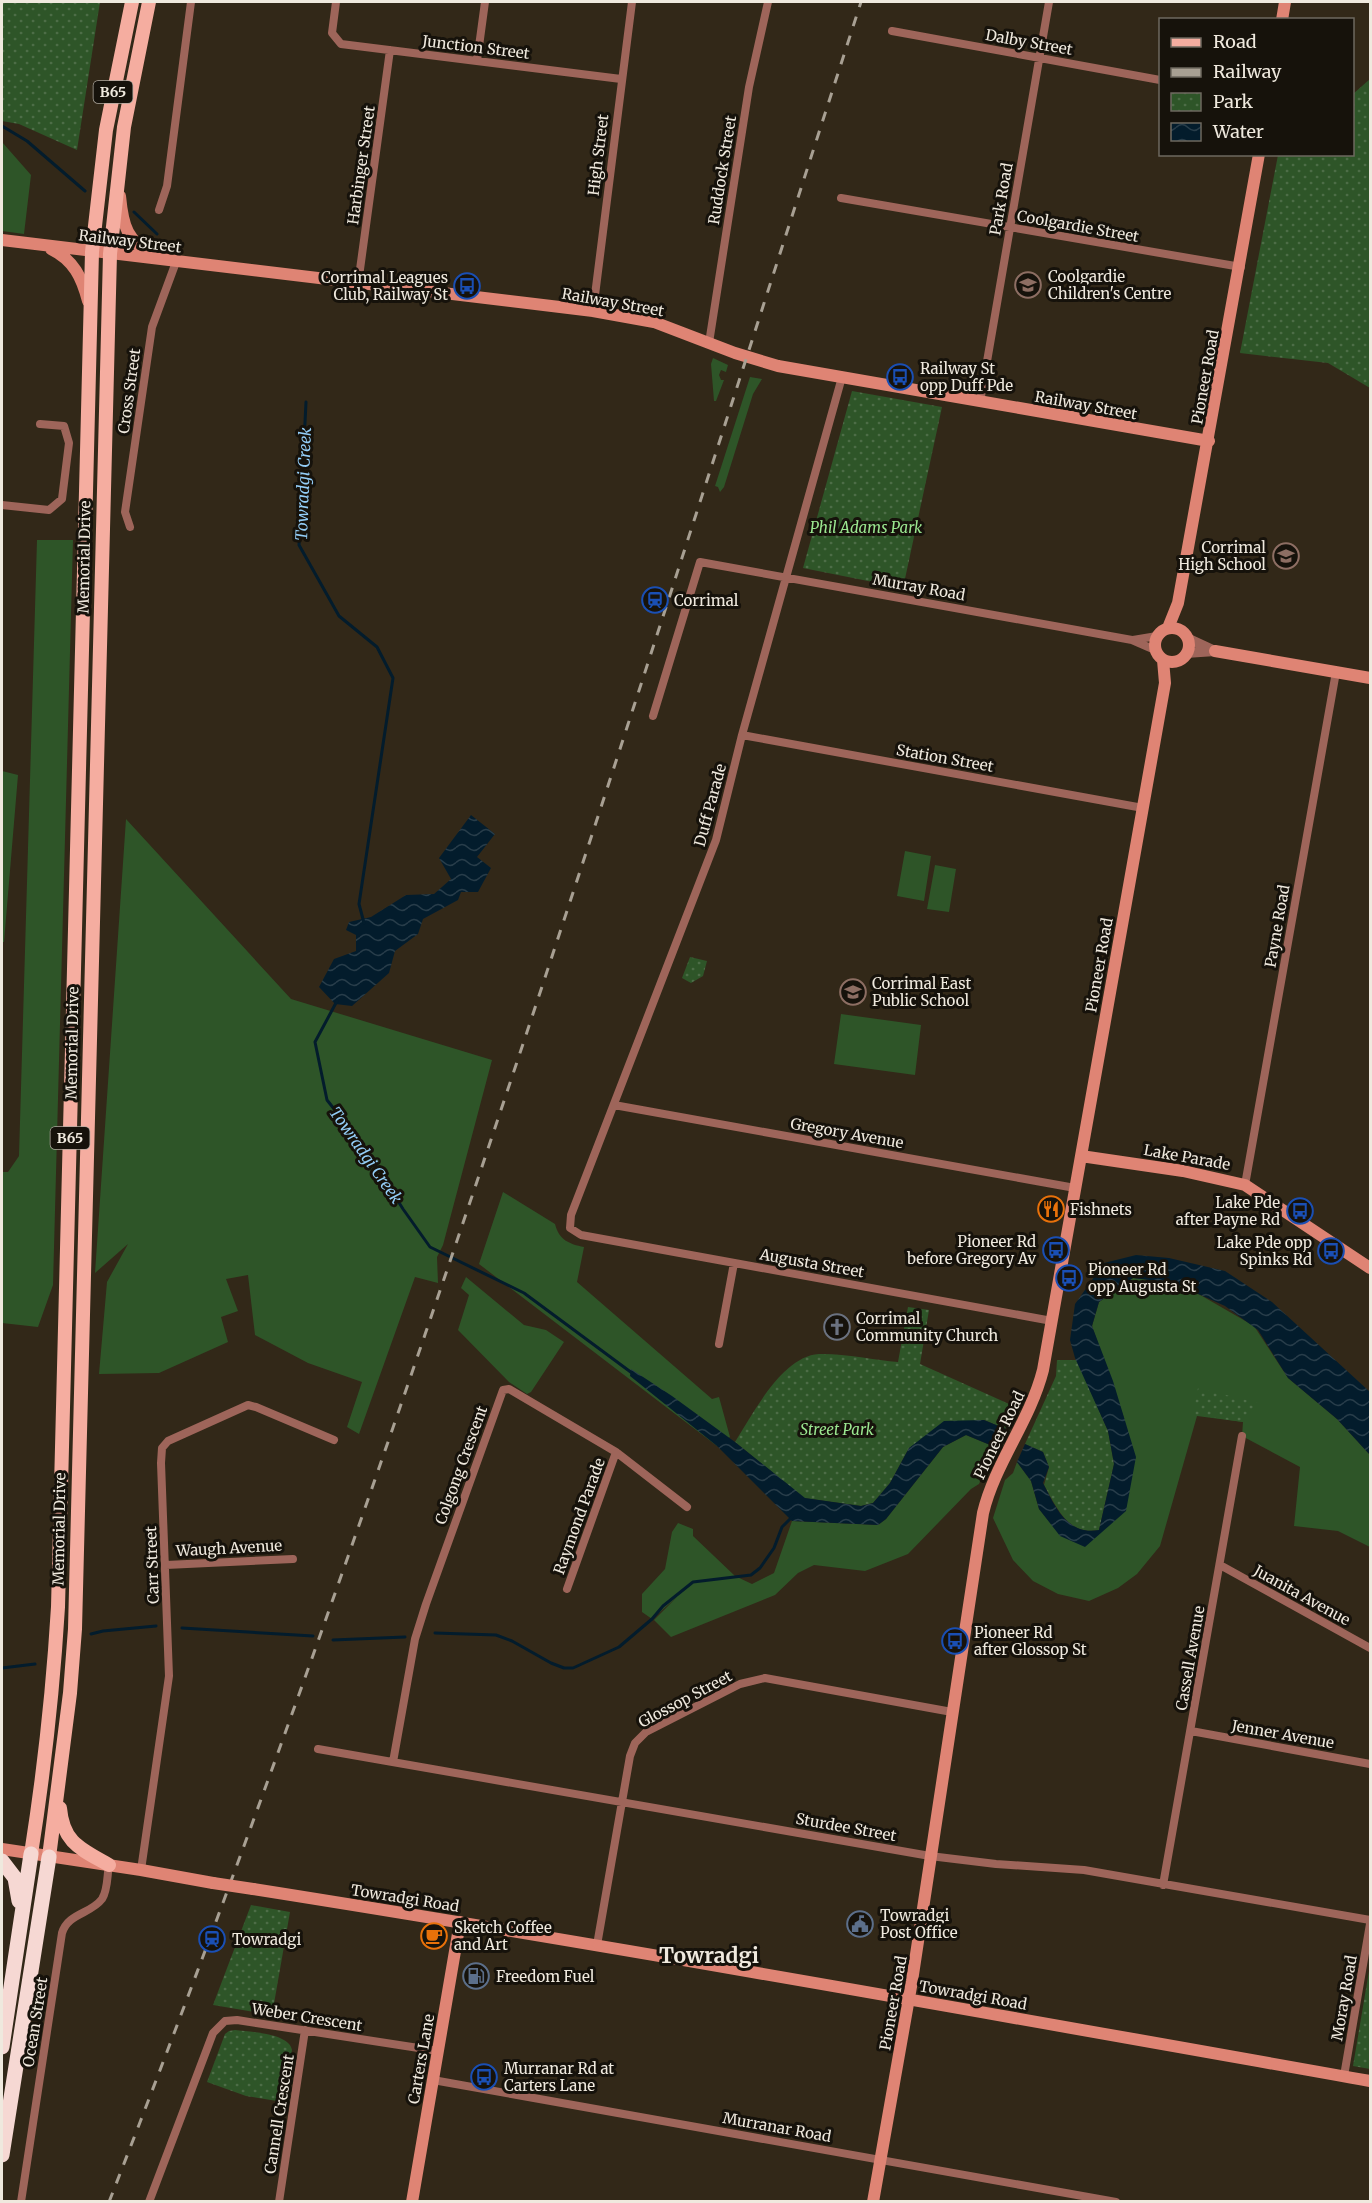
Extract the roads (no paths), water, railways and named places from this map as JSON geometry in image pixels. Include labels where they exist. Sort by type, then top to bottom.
[{"type":"highway","name":"Memorial Drive","points":[[2,2047],[32,1854]]},
{"type":"highway","name":"Memorial Drive","points":[[2,2155],[49,1857]]},
{"type":"highway","points":[[2,1861],[11,1871],[18,1886],[20,1931]]},
{"type":"main road","name":"Memorial Drive","points":[[32,1854],[45,1763],[58,1607],[92,252],[108,121],[132,2]]},
{"type":"main road","name":"Memorial Drive","points":[[49,1857],[72,1669],[76,1586],[110,254],[118,170],[134,73],[149,2]]},
{"type":"main road","points":[[1282,18],[1285,2]]},
{"type":"main road","name":"Pioneer Road","points":[[1168,628],[1178,603],[1259,156]]},
{"type":"main road","points":[[118,170],[122,213],[128,236],[157,260]]},
{"type":"main road","name":"Railway Street","points":[[2,240],[593,311],[654,321],[768,363],[842,378],[1209,441]]},
{"type":"main road","points":[[42,245],[62,254],[73,266],[84,287],[90,311]]},
{"type":"main road","name":"Pioneer Road","points":[[1178,603],[1185,635]]},
{"type":"main road","points":[[1168,628],[1175,628],[1185,635],[1189,645],[1182,657],[1159,655],[1156,636],[1168,628]]},
{"type":"main road","points":[[1215,651],[1371,678]]},
{"type":"main road","name":"Pioneer Road","points":[[873,2202],[909,1998],[983,1513],[990,1488],[1040,1381],[1165,683],[1159,655]]},
{"type":"main road","name":"Pioneer Road","points":[[1165,683],[1182,657]]},
{"type":"main road","name":"Lake Parade","points":[[1081,1156],[1183,1171],[1245,1185],[1371,1268]]},
{"type":"main road","points":[[60,1776],[61,1818],[65,1832],[73,1843],[109,1865]]},
{"type":"main road","name":"Towradgi Road","points":[[2,1849],[597,1945],[1371,2081]]},
{"type":"main road","name":"Carters Lane","points":[[412,2202],[460,1922]]},
{"type":"street","points":[[159,210],[167,186],[191,2]]},
{"type":"street","name":"Junction Street","points":[[336,2],[332,33],[341,44],[621,79]]},
{"type":"street","points":[[477,61],[485,2]]},
{"type":"street","name":"High Street","points":[[593,311],[632,2]]},
{"type":"street","name":"Ruddock Street","points":[[709,343],[749,87],[768,2]]},
{"type":"street","name":"Park Road","points":[[980,402],[1049,2]]},
{"type":"street","name":"Dalby Street","points":[[892,31],[1159,80]]},
{"type":"street","name":"Harbinger Street","points":[[358,284],[390,50]]},
{"type":"street","name":"Coolgardie Street","points":[[840,198],[1240,267]]},
{"type":"street","name":"Cross Street","points":[[130,527],[125,512],[152,327],[176,262]]},
{"type":"street","name":"Duff Parade","points":[[570,1228],[572,1215],[716,840],[742,735],[842,378]]},
{"type":"street","points":[[2,505],[49,510],[62,499],[69,443],[64,426],[40,424]]},
{"type":"street","name":"Murray Road","points":[[652,716],[700,562],[1132,640],[1159,655]]},
{"type":"street","points":[[1185,635],[1215,651]]},
{"type":"street","name":"Murray Road","points":[[1132,640],[1156,636]]},
{"type":"street","points":[[1182,657],[1215,651]]},
{"type":"street","name":"Payne Road","points":[[1245,1185],[1336,672]]},
{"type":"street","name":"Station Street","points":[[742,735],[1143,808]]},
{"type":"street","name":"Gregory Avenue","points":[[614,1105],[1075,1188]]},
{"type":"street","name":"Augusta Street","points":[[570,1228],[580,1235],[1052,1321]]},
{"type":"street","points":[[719,1344],[734,1263]]},
{"type":"street","name":"Colgong Crescent","points":[[393,1762],[415,1639],[503,1390],[509,1389],[616,1452],[687,1507]]},
{"type":"street","name":"Carr Street","points":[[141,1870],[169,1676],[162,1448],[168,1441],[248,1405],[334,1440]]},
{"type":"street","name":"Cassell Avenue","points":[[1163,1885],[1242,1436]]},
{"type":"street","name":"Raymond Parade","points":[[567,1588],[616,1452]]},
{"type":"street","name":"Waugh Avenue","points":[[166,1565],[293,1559]]},
{"type":"street","name":"Juanita Avenue","points":[[1220,1565],[1371,1648]]},
{"type":"street","name":"Glossop Street","points":[[597,1945],[630,1756],[640,1737],[652,1728],[747,1681],[774,1679],[952,1712]]},
{"type":"street","name":"Jenner Avenue","points":[[1191,1731],[1371,1764]]},
{"type":"street","name":"Sturdee Street","points":[[318,1749],[930,1856],[996,1864],[1084,1870],[1371,1922]]},
{"type":"street","name":"Ocean Street","points":[[21,2202],[63,1929],[72,1918],[102,1898],[106,1889],[109,1865]]},
{"type":"street","name":"Moray Road","points":[[1344,2076],[1371,1922]]},
{"type":"street","name":"Weber Crescent","points":[[149,2202],[216,2028],[225,2022],[237,2020],[438,2051]]},
{"type":"street","name":"Cannell Crescent","points":[[279,2202],[305,2031]]},
{"type":"street","name":"Murranar Road","points":[[433,2080],[1116,2202]]},
{"type":"water","points":[[471,815],[495,834],[477,857],[491,868],[478,892],[461,892],[458,900],[423,919],[418,934],[395,951],[389,973],[352,1006],[335,1004],[319,987],[334,959],[356,951],[356,935],[346,930],[349,922],[371,917],[406,895],[434,894],[451,879],[439,858]]},
{"type":"water","points":[[1136,1255],[1169,1258],[1225,1271],[1272,1302],[1370,1392],[1370,1455],[1337,1419],[1288,1378],[1258,1330],[1225,1306],[1174,1283],[1133,1278],[1099,1302],[1092,1326],[1113,1381],[1136,1457],[1126,1511],[1085,1547],[1060,1536],[1039,1509],[1031,1481],[1017,1462],[1025,1444],[1043,1452],[1049,1467],[1043,1483],[1058,1510],[1064,1518],[1079,1529],[1099,1530],[1114,1464],[1108,1431],[1075,1358],[1070,1340],[1075,1304],[1104,1263]]},
{"type":"water","points":[[631,1369],[735,1442],[805,1498],[861,1506],[873,1503],[890,1483],[909,1448],[944,1421],[984,1420],[1006,1429],[995,1447],[966,1435],[943,1447],[886,1519],[878,1525],[792,1521],[717,1446],[630,1376]]},
{"type":"waterway","points":[[2,126],[27,141],[85,191]]},
{"type":"waterway","points":[[134,212],[157,234]]},
{"type":"waterway","name":"Towradgi Creek","points":[[306,402],[299,545],[339,616],[377,647],[393,678],[359,904],[364,923]]},
{"type":"waterway","name":"Towradgi Creek","points":[[337,1001],[315,1042],[327,1100],[364,1147],[430,1247],[524,1293],[632,1373]]},
{"type":"waterway","points":[[435,1633],[496,1635],[512,1641],[551,1663],[564,1668],[573,1668],[619,1647],[693,1582],[751,1575],[760,1568],[774,1548],[782,1527],[793,1516]]},
{"type":"waterway","points":[[91,1634],[156,1626]]},
{"type":"waterway","points":[[182,1628],[313,1636]]},
{"type":"waterway","points":[[333,1640],[405,1637]]},
{"type":"waterway","points":[[2,1668],[35,1664]]},
{"type":"railway","points":[[109,2202],[213,1930],[409,1383],[593,831],[861,2]]},
{"type":"place","name":"Coolgardie Children's Centre","points":[[1028,285]]},
{"type":"place","name":"Corrimal Leagues Club, Railway St","points":[[467,286]]},
{"type":"place","name":"Railway St opp Duff Pde","points":[[900,377]]},
{"type":"place","name":"Corrimal High School","points":[[1286,556]]},
{"type":"place","name":"Corrimal","points":[[655,600]]},
{"type":"place","name":"Corrimal East Public School","points":[[853,992]]},
{"type":"place","name":"Fishnets","points":[[1051,1209]]},
{"type":"place","name":"Lake Pde after Payne Rd","points":[[1300,1211]]},
{"type":"place","name":"Pioneer Rd before Gregory Av","points":[[1056,1250]]},
{"type":"place","name":"Lake Pde opp Spinks Rd","points":[[1331,1251]]},
{"type":"place","name":"Pioneer Rd opp Augusta St","points":[[1069,1278]]},
{"type":"place","name":"Corrimal Community Church","points":[[837,1327]]},
{"type":"place","name":"Pioneer Rd after Glossop St","points":[[955,1641]]},
{"type":"place","name":"Towradgi Post Office","points":[[860,1924]]},
{"type":"place","name":"Sketch Coffee and Art","points":[[434,1936]]},
{"type":"place","name":"Towradgi","points":[[212,1939]]},
{"type":"place","name":"Freedom Fuel","points":[[476,1976]]},
{"type":"place","name":"Murranar Rd at Carters Lane","points":[[484,2077]]},
{"type":"district","name":"Towradgi","points":[[709,1955]]},
{"type":"park label","name":"Phil Adams Park","points":[[866,527]]},
{"type":"park label","name":"Street Park","points":[[837,1429]]}]
